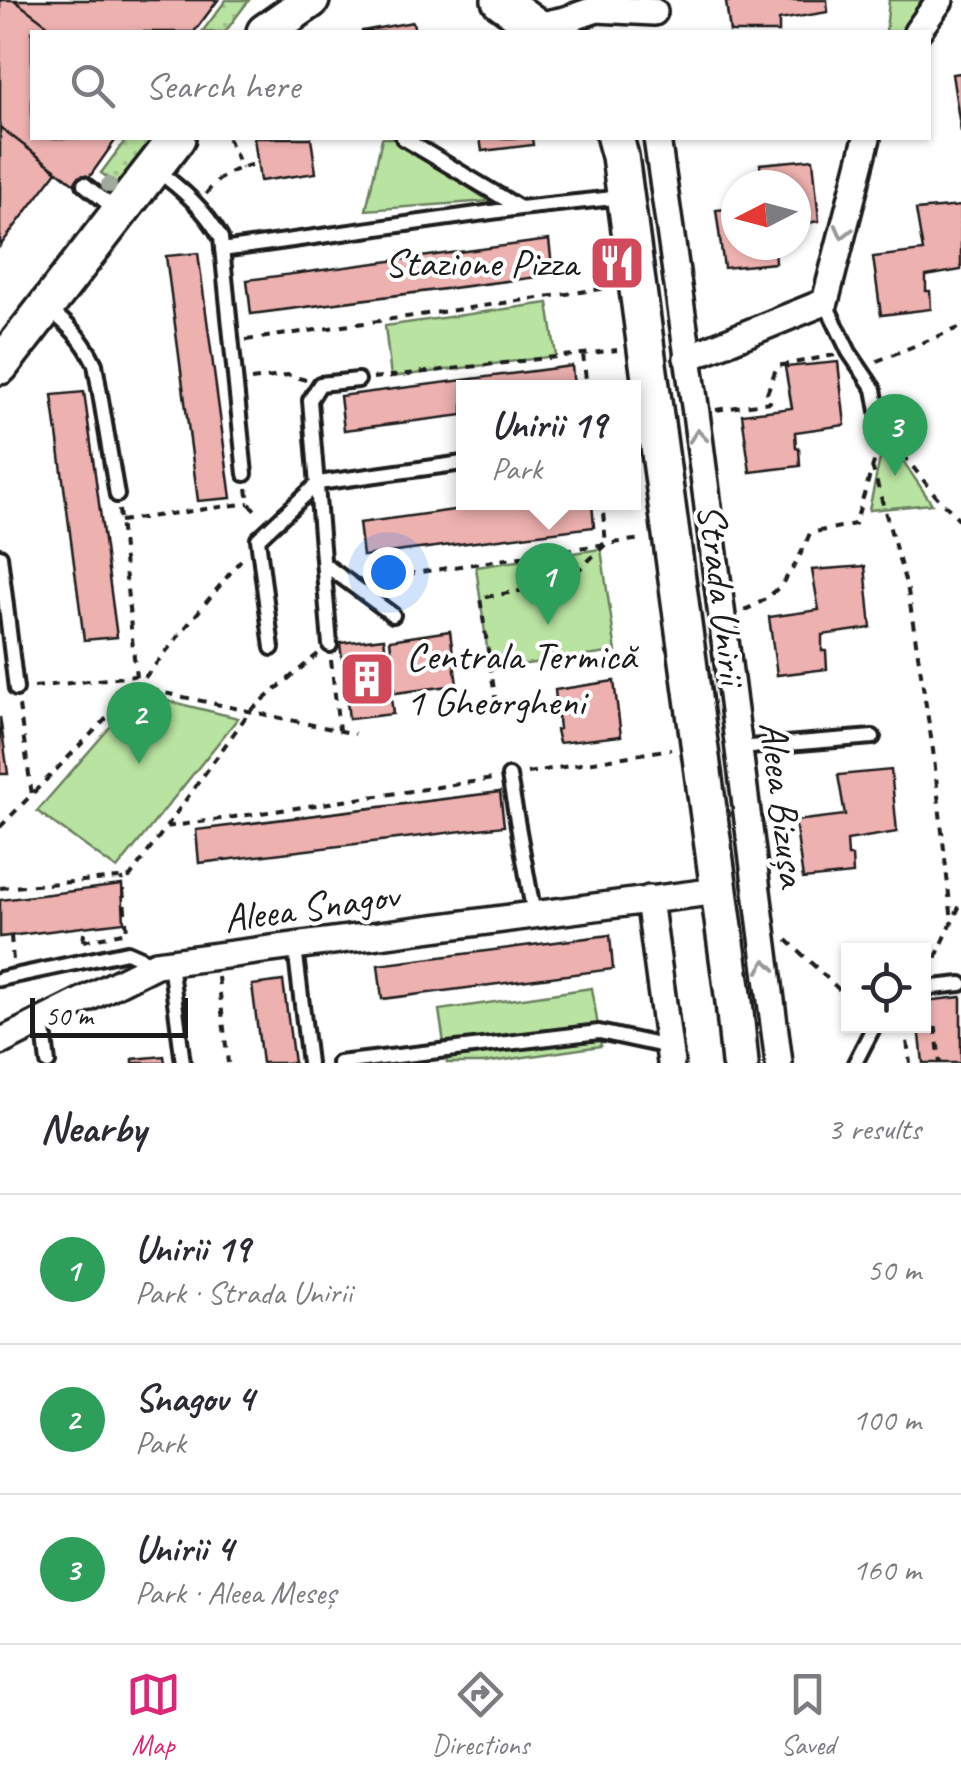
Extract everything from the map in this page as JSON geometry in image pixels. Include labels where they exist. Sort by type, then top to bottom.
[{"type":"main road","points":[[263,30],[279,0]]},
{"type":"main road","points":[[265,30],[311,0]]},
{"type":"main road","points":[[0,366],[176,140]]},
{"type":"main road","name":"Strada Unirii","points":[[615,140],[626,196],[640,380]]},
{"type":"main road","name":"Strada Unirii","points":[[641,387],[645,438],[718,891],[740,1063]]},
{"type":"street","points":[[919,30],[940,0]]},
{"type":"street","points":[[518,13],[566,20],[597,8],[655,15]]},
{"type":"street","name":"Aleea Bizușa","points":[[656,140],[696,412],[778,1063]]},
{"type":"street","points":[[686,358],[825,302],[866,140]]},
{"type":"street","name":"Aleea Snagov","points":[[0,1042],[163,964],[718,891]]},
{"type":"street","points":[[649,898],[670,1055]]},
{"type":"lane","points":[[406,140],[520,208]]},
{"type":"lane","points":[[153,168],[210,217],[221,238],[245,474]]},
{"type":"lane","points":[[84,184],[119,212]]},
{"type":"lane","points":[[222,250],[626,196]]},
{"type":"lane","points":[[825,302],[849,352],[874,388],[882,434]]},
{"type":"lane","points":[[45,306],[74,329],[95,364],[117,495]]},
{"type":"lane","points":[[330,645],[310,400],[320,384],[358,380]]},
{"type":"lane","points":[[272,648],[258,540],[318,483],[456,464]]},
{"type":"lane","points":[[0,556],[16,690]]},
{"type":"lane","points":[[324,564],[393,615]]},
{"type":"lane","points":[[738,748],[874,736]]},
{"type":"lane","points":[[509,776],[534,914]]},
{"type":"lane","points":[[295,947],[309,1063]]},
{"type":"lane","points":[[0,979],[127,952],[163,964],[183,1063]]},
{"type":"lane","points":[[931,986],[961,984]]},
{"type":"lane","points":[[43,1021],[48,1063]]},
{"type":"lane","points":[[339,1063],[599,1032],[670,1055]]},
{"type":"lane","points":[[855,1063],[870,1033]]},
{"type":"path","points":[[229,140],[241,168]]},
{"type":"path","points":[[199,206],[214,183],[233,170],[255,164]]},
{"type":"path","points":[[232,342],[620,286]]},
{"type":"path","points":[[861,366],[960,329]]},
{"type":"path","points":[[358,380],[628,349]]},
{"type":"path","points":[[696,412],[770,402],[768,393],[777,366],[849,352]]},
{"type":"path","points":[[583,354],[586,380]]},
{"type":"path","points":[[236,382],[288,375],[320,384]]},
{"type":"path","points":[[721,618],[761,604],[795,568],[810,533],[855,524],[882,434],[899,447],[936,496],[961,521]]},
{"type":"path","points":[[872,466],[908,591],[934,750],[952,922]]},
{"type":"path","points":[[245,474],[249,504],[271,527]]},
{"type":"path","points":[[117,495],[138,687]]},
{"type":"path","points":[[120,521],[249,504]]},
{"type":"path","points":[[603,510],[606,544]]},
{"type":"path","points":[[350,583],[657,536]]},
{"type":"path","points":[[0,828],[138,687],[258,540]]},
{"type":"path","points":[[496,703],[480,598],[565,583],[606,544]]},
{"type":"path","points":[[0,888],[130,877],[250,712],[330,645]]},
{"type":"path","points":[[330,645],[339,730]]},
{"type":"path","points":[[32,795],[16,690],[136,676]]},
{"type":"path","points":[[138,687],[355,734]]},
{"type":"path","points":[[166,827],[685,747]]},
{"type":"path","points":[[84,941],[127,932],[122,878]]},
{"type":"path","points":[[931,970],[961,904]]},
{"type":"path","points":[[759,915],[841,991]]},
{"type":"path","points":[[10,936],[15,976]]},
{"type":"path","points":[[216,957],[228,1063]]},
{"type":"path","points":[[931,1022],[935,1022],[940,1063]]},
{"type":"path","points":[[906,1033],[910,1063]]},
{"type":"green space","points":[[226,0],[249,0],[226,30],[204,30]]},
{"type":"green space","points":[[889,0],[934,0],[914,30],[886,30]]},
{"type":"green space","points":[[126,140],[153,140],[119,186],[101,173]]},
{"type":"green space","points":[[382,140],[396,140],[489,201],[366,210]]},
{"type":"green space","points":[[548,303],[556,356],[391,377],[385,326]]},
{"type":"green space","points":[[884,440],[895,449],[932,504],[869,510]]},
{"type":"green space","points":[[601,549],[616,652],[490,669],[476,567]]},
{"type":"green space","points":[[139,694],[238,718],[117,869],[37,811]]},
{"type":"green space","points":[[592,988],[601,1046],[484,1063],[447,1063],[439,1010]]},
{"type":"building","points":[[0,0],[14,0],[54,30],[30,30],[30,140],[116,140],[81,189],[0,127]]},
{"type":"building","points":[[14,0],[218,0],[196,30],[54,30]]},
{"type":"building","points":[[827,0],[828,12],[779,20],[779,30],[730,30],[726,2]]},
{"type":"building","points":[[413,22],[415,30],[368,30]]},
{"type":"building","points":[[961,73],[961,132],[952,74]]},
{"type":"building","points":[[0,127],[57,171],[0,246]]},
{"type":"building","points":[[254,140],[311,140],[316,173],[260,181]]},
{"type":"building","points":[[480,140],[532,140],[533,145],[482,151]]},
{"type":"building","points":[[813,159],[819,221],[811,222],[811,170],[761,170],[760,164]]},
{"type":"building","points":[[961,206],[961,270],[926,276],[931,309],[881,315],[873,257],[923,251],[916,210]]},
{"type":"building","points":[[716,210],[721,210],[721,246]]},
{"type":"building","points":[[549,240],[553,275],[251,314],[247,280]]},
{"type":"building","points":[[198,253],[231,498],[198,501],[166,256]]},
{"type":"building","points":[[723,260],[775,260],[775,263],[724,268]]},
{"type":"building","points":[[838,362],[845,425],[795,432],[800,466],[750,472],[742,414],[792,408],[785,367]]},
{"type":"building","points":[[572,366],[573,380],[464,380]]},
{"type":"building","points":[[456,381],[456,416],[344,430],[340,396]]},
{"type":"building","points":[[84,392],[117,637],[84,640],[52,395]]},
{"type":"building","points":[[456,510],[593,510],[594,527],[363,556],[359,523]]},
{"type":"building","points":[[865,566],[871,628],[822,635],[827,669],[777,675],[769,617],[819,610],[812,570]]},
{"type":"building","points":[[450,631],[457,685],[395,693],[390,640]]},
{"type":"building","name":"Centrala Termică 1 Gheorgheni","points":[[384,638],[393,714],[349,719],[340,643]]},
{"type":"building","points":[[614,681],[621,736],[559,743],[555,690]]},
{"type":"building","points":[[0,717],[8,774],[0,774]]},
{"type":"building","points":[[891,770],[897,832],[847,840],[853,874],[803,879],[795,821],[845,815],[838,775]]},
{"type":"building","points":[[500,792],[504,826],[199,863],[196,830]]},
{"type":"building","points":[[122,885],[124,922],[0,937],[0,900]]},
{"type":"building","points":[[610,935],[613,969],[382,999],[378,965]]},
{"type":"building","points":[[283,981],[294,1063],[262,1063],[252,985]]},
{"type":"building","points":[[961,997],[961,1063],[923,1063],[920,1033],[931,1033],[931,1000]]},
{"type":"building","points":[[164,1056],[165,1063],[133,1063],[133,1059]]},
{"type":"place","name":"Stazione Pizza","points":[[617,263]]},
{"type":"place","name":"Unirii 4","points":[[895,476]]},
{"type":"place","name":"Unirii 19","points":[[548,625]]},
{"type":"place","name":"Centrala Termică 1 Gheorgheni","points":[[367,679]]},
{"type":"place","name":"Snagov 4","points":[[139,764]]}]
